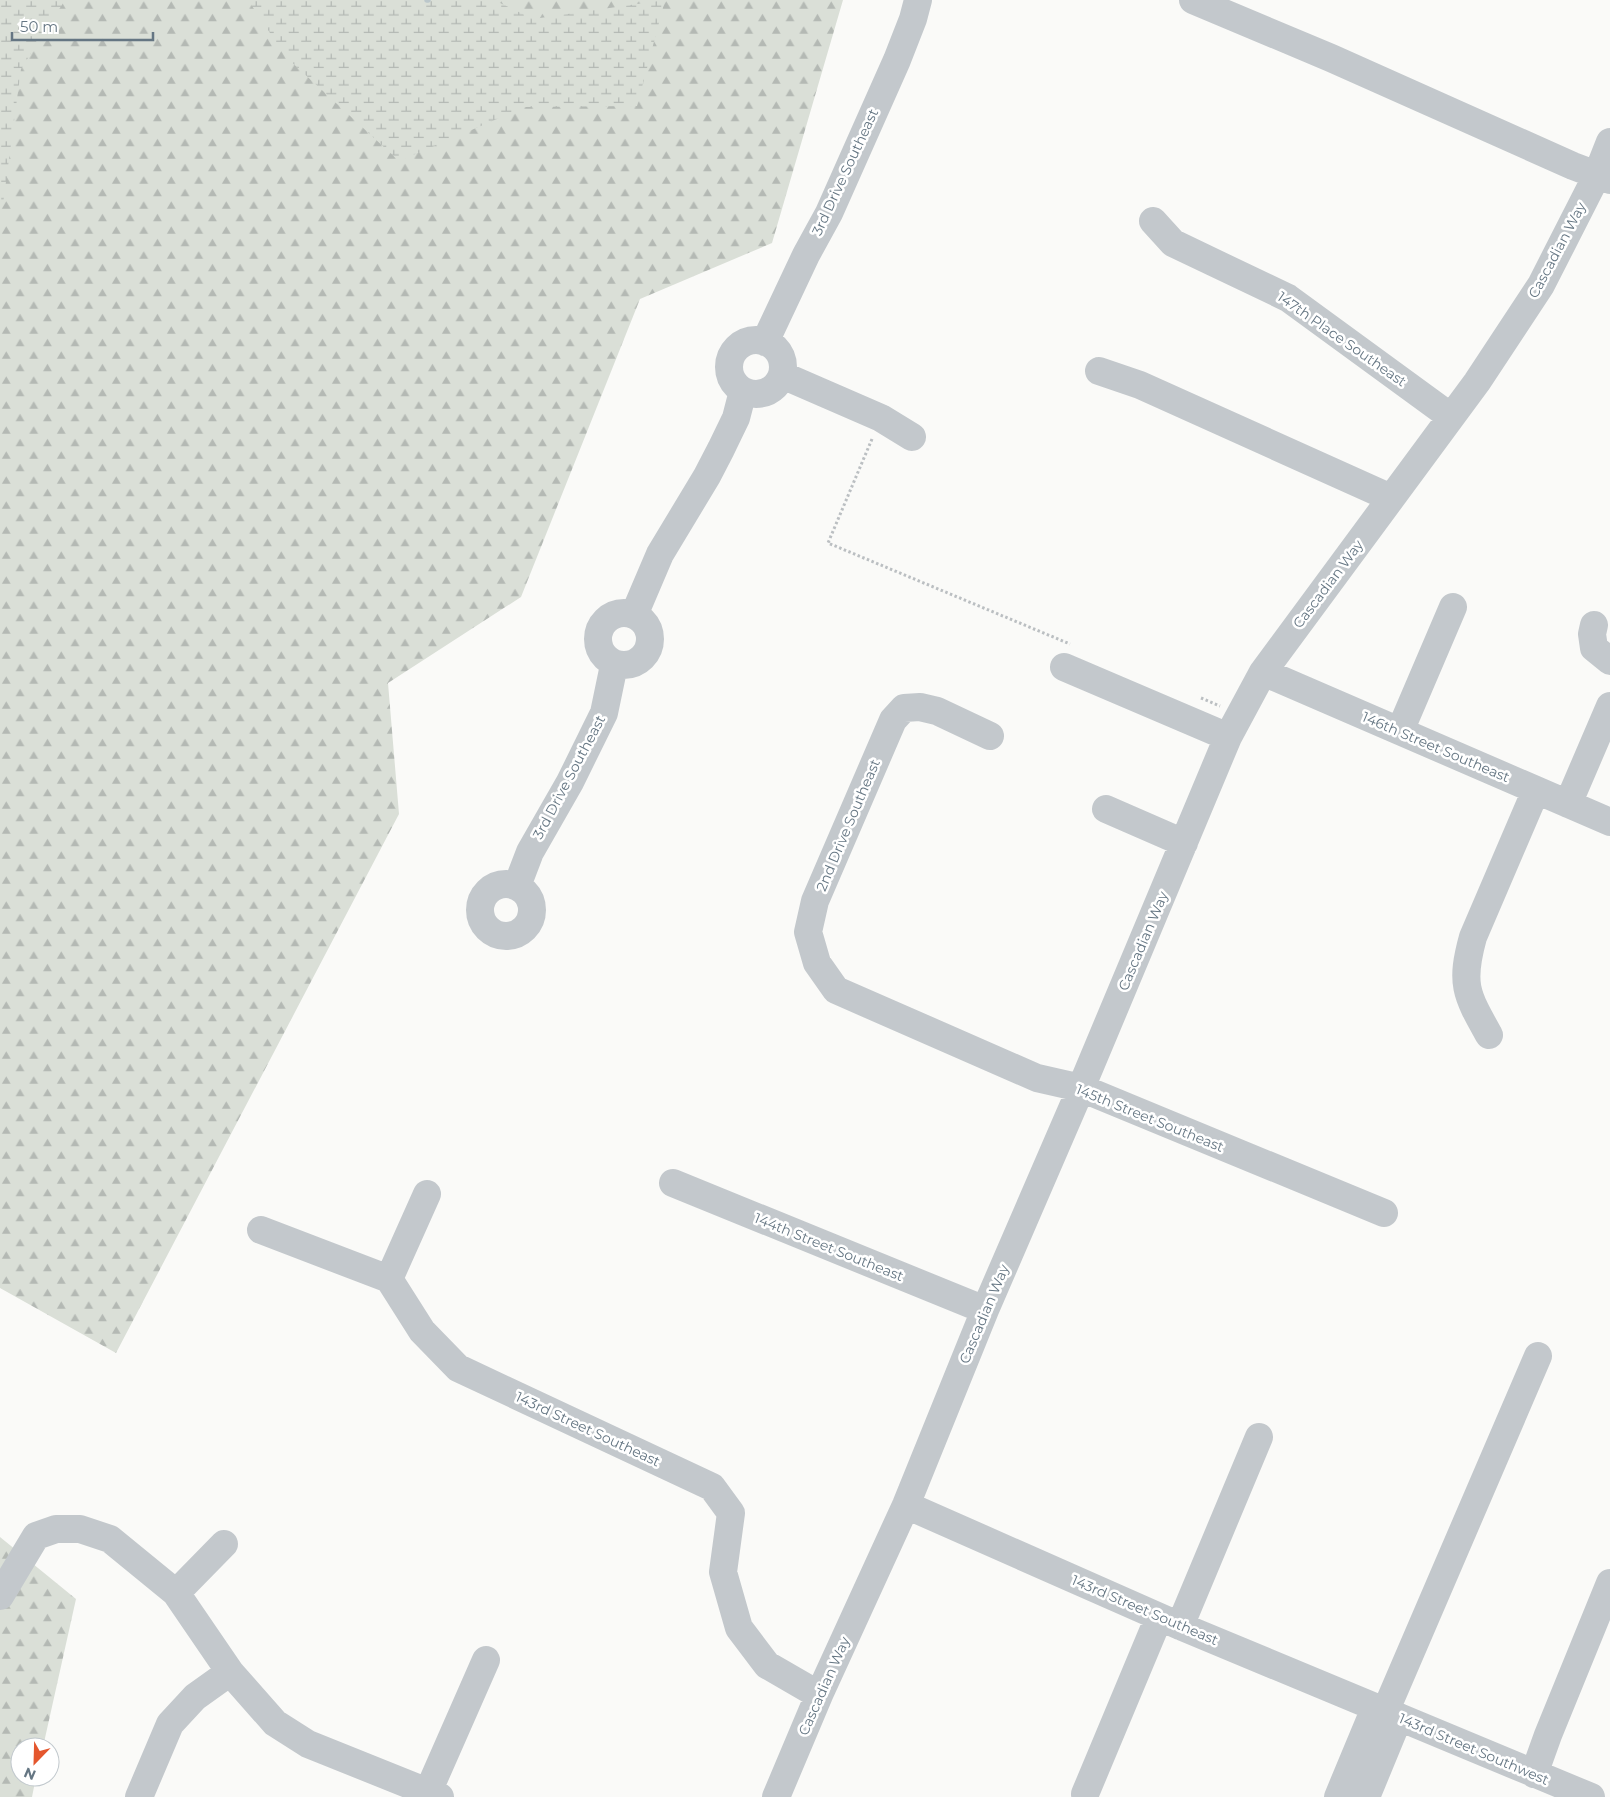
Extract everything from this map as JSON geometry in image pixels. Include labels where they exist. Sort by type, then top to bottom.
[{"type":"street","name":"3rd Drive Southeast","points":[[765,342],[806,255],[829,213],[897,60],[913,19],[918,0]]},
{"type":"street","points":[[1193,0],[1603,177]]},
{"type":"street","name":"Cascadian Way","points":[[776,1797],[819,1695],[906,1506],[985,1310],[1234,726],[1263,672],[1478,382],[1541,285],[1603,177],[1610,142]]},
{"type":"street","name":"147th Place Southeast","points":[[1153,221],[1173,243],[1288,298],[1451,417]]},
{"type":"street","points":[[756,340],[772,345],[781,359],[782,375],[770,389],[761,393],[743,392],[731,378],[729,369],[733,352],[739,345],[747,341],[756,340]]},
{"type":"street","points":[[1099,371],[1140,385],[1391,498]]},
{"type":"street","points":[[782,375],[881,418],[912,437]]},
{"type":"street","points":[[634,614],[660,554],[721,449],[736,418],[743,392]]},
{"type":"street","points":[[1400,731],[1452,607]]},
{"type":"street","points":[[616,614],[634,614],[647,625],[651,641],[649,649],[638,662],[631,665],[614,665],[601,652],[598,634],[608,618],[616,614]]},
{"type":"street","points":[[1594,625],[1592,634],[1594,648],[1610,661]]},
{"type":"street","points":[[1069,656],[1234,726]]},
{"type":"street","name":"3rd Drive Southeast","points":[[516,886],[530,852],[570,782],[604,713],[614,665]]},
{"type":"street","name":"146th Street Southeast","points":[[1263,672],[1610,822]]},
{"type":"street","points":[[1568,804],[1610,706]]},
{"type":"street","name":"2nd Drive Southeast","points":[[817,963],[808,932],[815,901],[893,720],[904,708],[920,707],[936,712],[990,736]]},
{"type":"street","points":[[1489,1035],[1470,1000],[1465,982],[1467,958],[1472,937],[1536,790]]},
{"type":"street","points":[[1106,809],[1184,843]]},
{"type":"street","name":"145th Street Southeast","points":[[817,963],[836,990],[1037,1078],[1081,1088],[1384,1213]]},
{"type":"street","name":"144th Street Southeast","points":[[673,1183],[985,1310]]},
{"type":"street","points":[[261,1230],[389,1279],[427,1194]]},
{"type":"street","name":"143rd Street Southeast","points":[[389,1279],[422,1332],[458,1368],[712,1487],[731,1512],[723,1572],[739,1628],[767,1665],[819,1695]]},
{"type":"street","points":[[1338,1797],[1386,1712],[1538,1356]]},
{"type":"street","points":[[1085,1794],[1259,1438]]},
{"type":"street","name":"143rd Street Southeast","points":[[906,1506],[1169,1621],[1386,1712]]},
{"type":"street","points":[[0,1596],[36,1536],[56,1529],[80,1529],[110,1540],[176,1593],[230,1672],[275,1723],[308,1744],[434,1795],[486,1660]]},
{"type":"street","points":[[176,1593],[224,1544]]},
{"type":"street","points":[[1534,1774],[1610,1583]]},
{"type":"street","points":[[139,1797],[170,1724],[195,1697],[230,1672]]},
{"type":"street","points":[[1366,1797],[1386,1712]]},
{"type":"street","name":"143rd Street Southwest","points":[[1386,1712],[1590,1797]]},
{"type":"path","points":[[881,418],[828,544],[1069,656]]},
{"type":"path","points":[[1194,695],[1234,726]]},
{"type":"green space","points":[[0,0],[843,0],[772,243],[640,299],[521,597],[388,683],[399,814],[116,1353],[0,1288]]},
{"type":"green space","points":[[0,0],[65,0],[21,69],[3,204],[0,203]]},
{"type":"green space","points":[[248,0],[494,0],[533,19],[665,0],[637,106],[525,107],[399,161],[286,57]]},
{"type":"green space","points":[[0,1537],[76,1599],[45,1737],[10,1737],[10,1787],[34,1787],[32,1797],[0,1797]]}]
